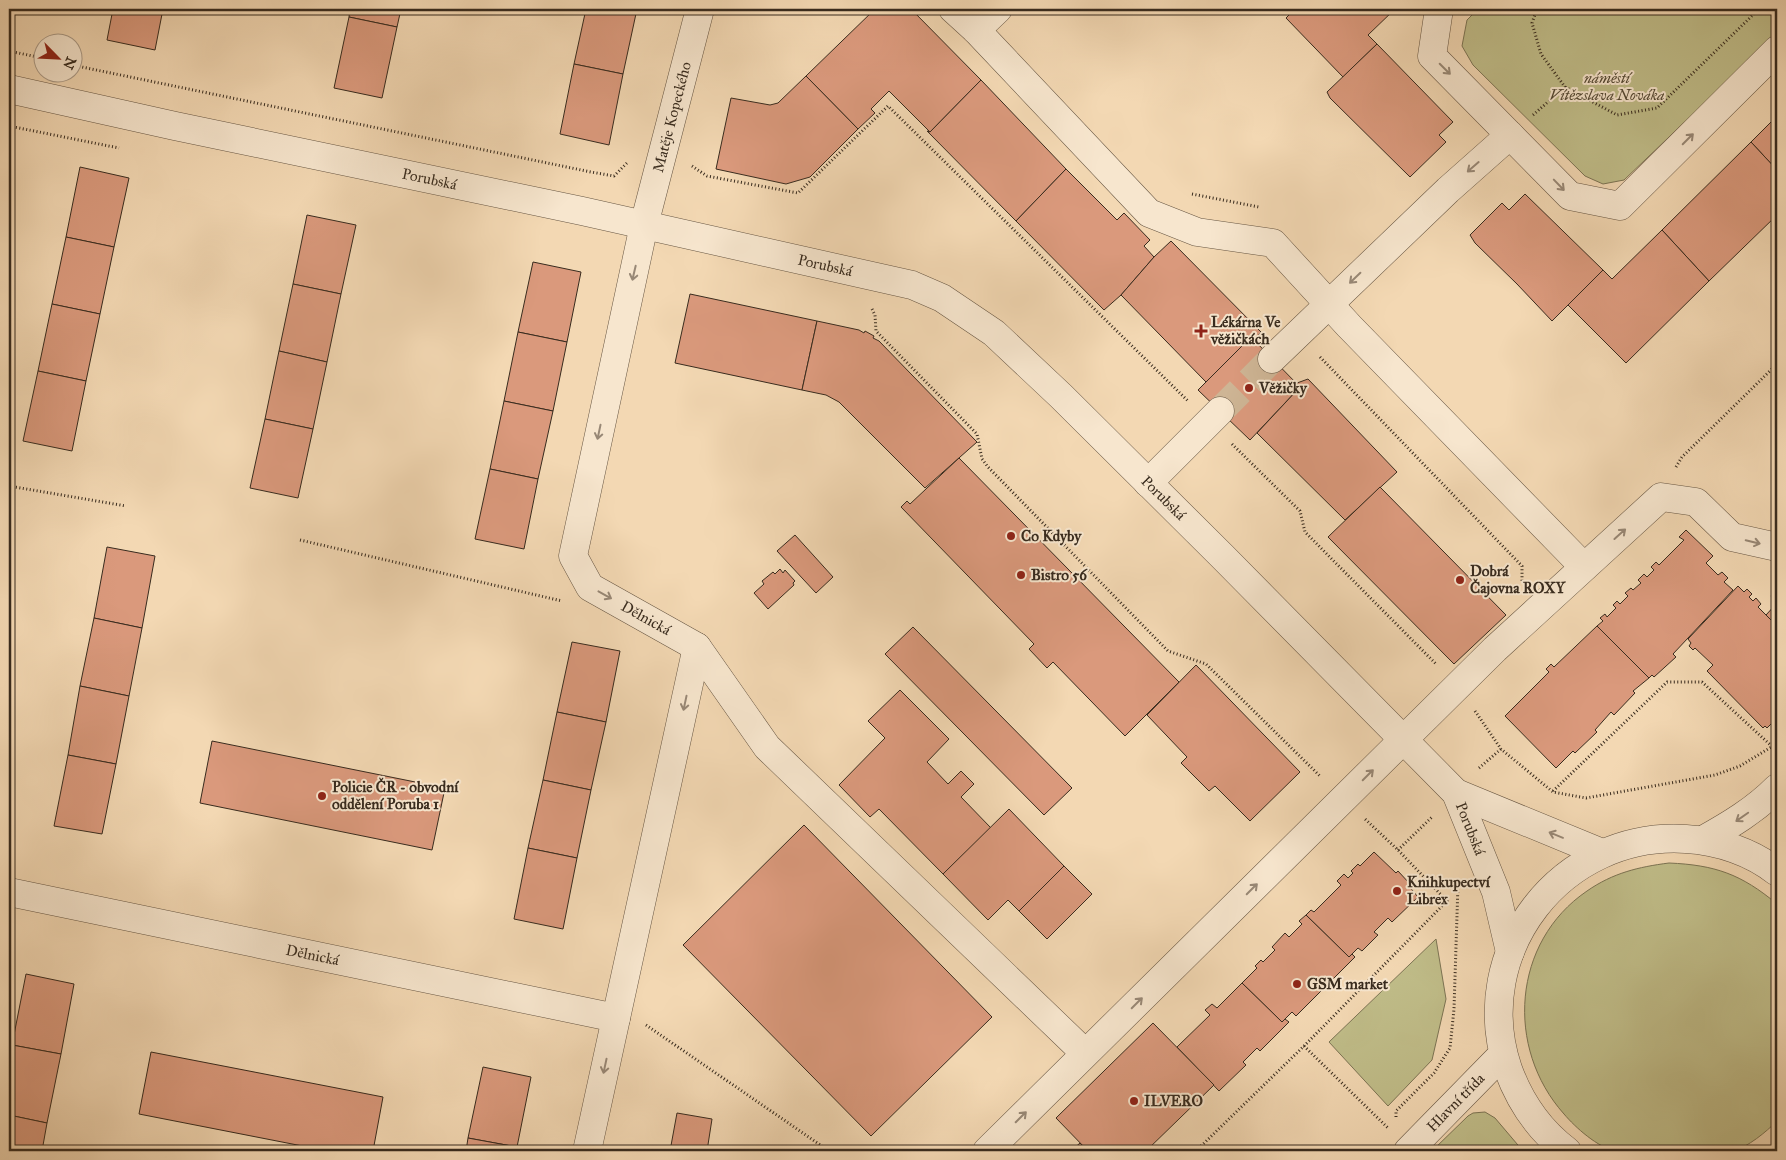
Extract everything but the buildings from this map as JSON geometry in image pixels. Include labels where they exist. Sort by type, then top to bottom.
[{"type":"street","name":"Matěje Kopeckého","points":[[644,225],[700,9]]},
{"type":"street","points":[[953,9],[976,30],[1149,213],[1197,232],[1273,243],[1328,304],[1584,567]]},
{"type":"street","points":[[976,30],[998,9]]},
{"type":"street","points":[[1439,9],[1432,56],[1570,196],[1620,206],[1777,50]]},
{"type":"street","name":"Porubská","points":[[9,89],[644,225],[912,285],[942,298],[994,333],[1060,396],[1456,793],[1496,892],[1510,952]]},
{"type":"street","points":[[1272,359],[1448,190],[1510,135]]},
{"type":"street","name":"Dělnická","points":[[644,225],[573,556],[590,587],[697,647]]},
{"type":"street","points":[[1148,483],[1215,417]]},
{"type":"street","points":[[987,1151],[1520,625],[1661,496],[1696,502],[1732,537],[1777,548]]},
{"type":"street","points":[[587,1151],[697,647]]},
{"type":"street","points":[[697,647],[767,747],[1086,1053]]},
{"type":"street","points":[[1703,840],[1734,823],[1760,804],[1777,788]]},
{"type":"street","name":"Porubská","points":[[1456,793],[1602,853]]},
{"type":"street","points":[[1566,1151],[1554,1142],[1531,1116],[1514,1086],[1503,1054],[1499,1020],[1501,985],[1510,952],[1525,921],[1546,893],[1572,870],[1602,853],[1634,842],[1660,839],[1703,840],[1736,849],[1767,864],[1777,872]]},
{"type":"street","name":"Dělnická","points":[[9,892],[616,1018]]},
{"type":"street","name":"Hlavní třída","points":[[1409,1150],[1503,1054]]},
{"type":"path","points":[[1537,9],[1532,23],[1541,54],[1565,87],[1617,115],[1657,108],[1759,9]]},
{"type":"path","points":[[9,51],[32,56]]},
{"type":"path","points":[[82,67],[591,172],[614,176],[639,152],[687,162],[707,176],[798,193],[888,106],[1215,417],[1300,510],[1305,532],[1458,686],[1501,749],[1553,792],[1586,798],[1715,775],[1740,766],[1773,746],[1777,741]]},
{"type":"path","points":[[1510,135],[1565,87]]},
{"type":"path","points":[[9,126],[121,149]]},
{"type":"path","points":[[1191,194],[1262,207]]},
{"type":"path","points":[[871,306],[875,315],[876,331],[978,434],[982,459],[988,467],[1168,651],[1206,664],[1398,850],[1446,901],[1304,1046],[1196,1151]]},
{"type":"path","points":[[1297,334],[1522,566],[1520,625]]},
{"type":"path","points":[[1661,496],[1682,457],[1777,364]]},
{"type":"path","points":[[9,486],[126,506]]},
{"type":"path","points":[[300,540],[563,602]]},
{"type":"path","points":[[1553,792],[1667,682],[1702,682],[1777,751]]},
{"type":"path","points":[[1398,850],[1430,819],[1434,827]]},
{"type":"path","points":[[1396,1111],[1434,1073],[1450,1048],[1454,1009],[1458,878]]},
{"type":"path","points":[[616,1018],[638,1020],[829,1151]]},
{"type":"path","points":[[1304,1046],[1409,1150]]},
{"type":"green space","name":"náměstí Vítězslava Nováka","points":[[1478,9],[1777,9],[1777,34],[1624,180],[1603,184],[1585,176],[1473,65],[1462,46],[1467,20]]},
{"type":"green space","points":[[1669,863],[1700,866],[1727,873],[1751,885],[1777,904],[1777,1121],[1751,1143],[1733,1151],[1616,1151],[1602,1146],[1581,1131],[1564,1114],[1545,1088],[1532,1058],[1526,1028],[1525,997],[1531,967],[1543,938],[1562,913],[1587,891],[1597,885],[1616,875]]},
{"type":"green space","points":[[1436,939],[1446,999],[1432,1060],[1388,1106],[1329,1042]]},
{"type":"green space","points":[[1485,1112],[1495,1118],[1523,1151],[1433,1150],[1468,1116],[1473,1113]]},
{"type":"tunnel","points":[[1220,411],[1272,359]]},
{"type":"place","name":"Lékárna Ve věžičkách","points":[[1201,331]]},
{"type":"place","name":"Věžičky","points":[[1249,388]]},
{"type":"place","name":"Co Kdyby","points":[[1011,536]]},
{"type":"place","name":"Bistro 56","points":[[1021,575]]},
{"type":"place","name":"Dobrá Čajovna ROXY","points":[[1460,580]]},
{"type":"place","name":"Policie ČR - obvodní oddělení Poruba 1","points":[[322,796]]},
{"type":"place","name":"Knihkupectví Librex","points":[[1397,891]]},
{"type":"place","name":"GSM market","points":[[1297,984]]},
{"type":"place","name":"ILVERO","points":[[1134,1101]]}]
